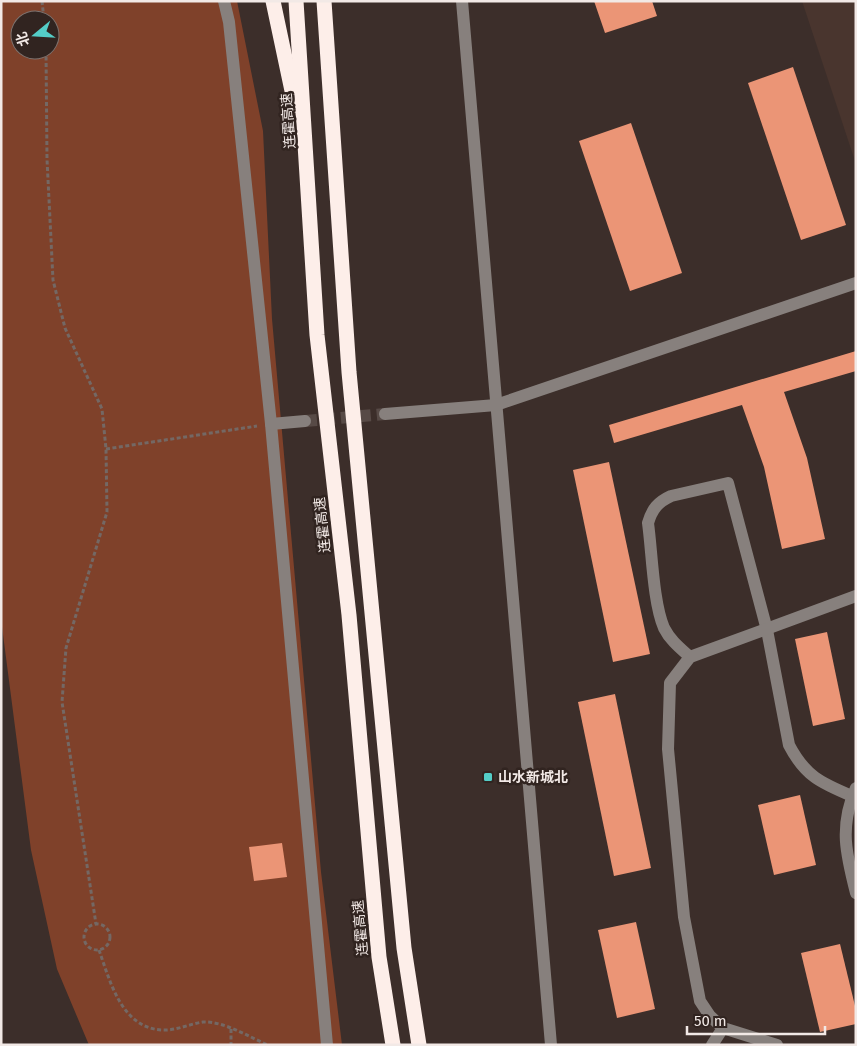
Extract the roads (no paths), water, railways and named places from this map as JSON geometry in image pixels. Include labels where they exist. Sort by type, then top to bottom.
[{"type":"highway","points":[[273,1],[306,157]]},
{"type":"highway","name":"连霍高速","points":[[296,1],[317,336],[349,615],[379,957],[394,1045]]},
{"type":"highway","points":[[324,1],[349,372],[404,948],[419,1045]]},
{"type":"street","points":[[224,1],[229,22],[270,424],[328,1045]]},
{"type":"street","points":[[462,1],[551,1045]]},
{"type":"street","points":[[385,414],[496,405],[856,283]]},
{"type":"street","points":[[270,424],[305,421]]},
{"type":"street","points":[[690,657],[675,644],[664,628],[659,609],[649,533],[650,514],[655,506],[671,496],[728,483],[767,630],[789,745],[798,762],[810,775],[854,792],[848,806],[844,833],[847,860],[856,893]]},
{"type":"street","points":[[777,1045],[723,1028],[710,1016],[700,1002],[684,917],[669,759],[670,683],[690,657],[856,596]]},
{"type":"street","points":[[712,1045],[723,1028]]},
{"type":"tunnel","points":[[305,421],[385,414]]},
{"type":"place","name":"山水新城北","points":[[488,777]]}]
